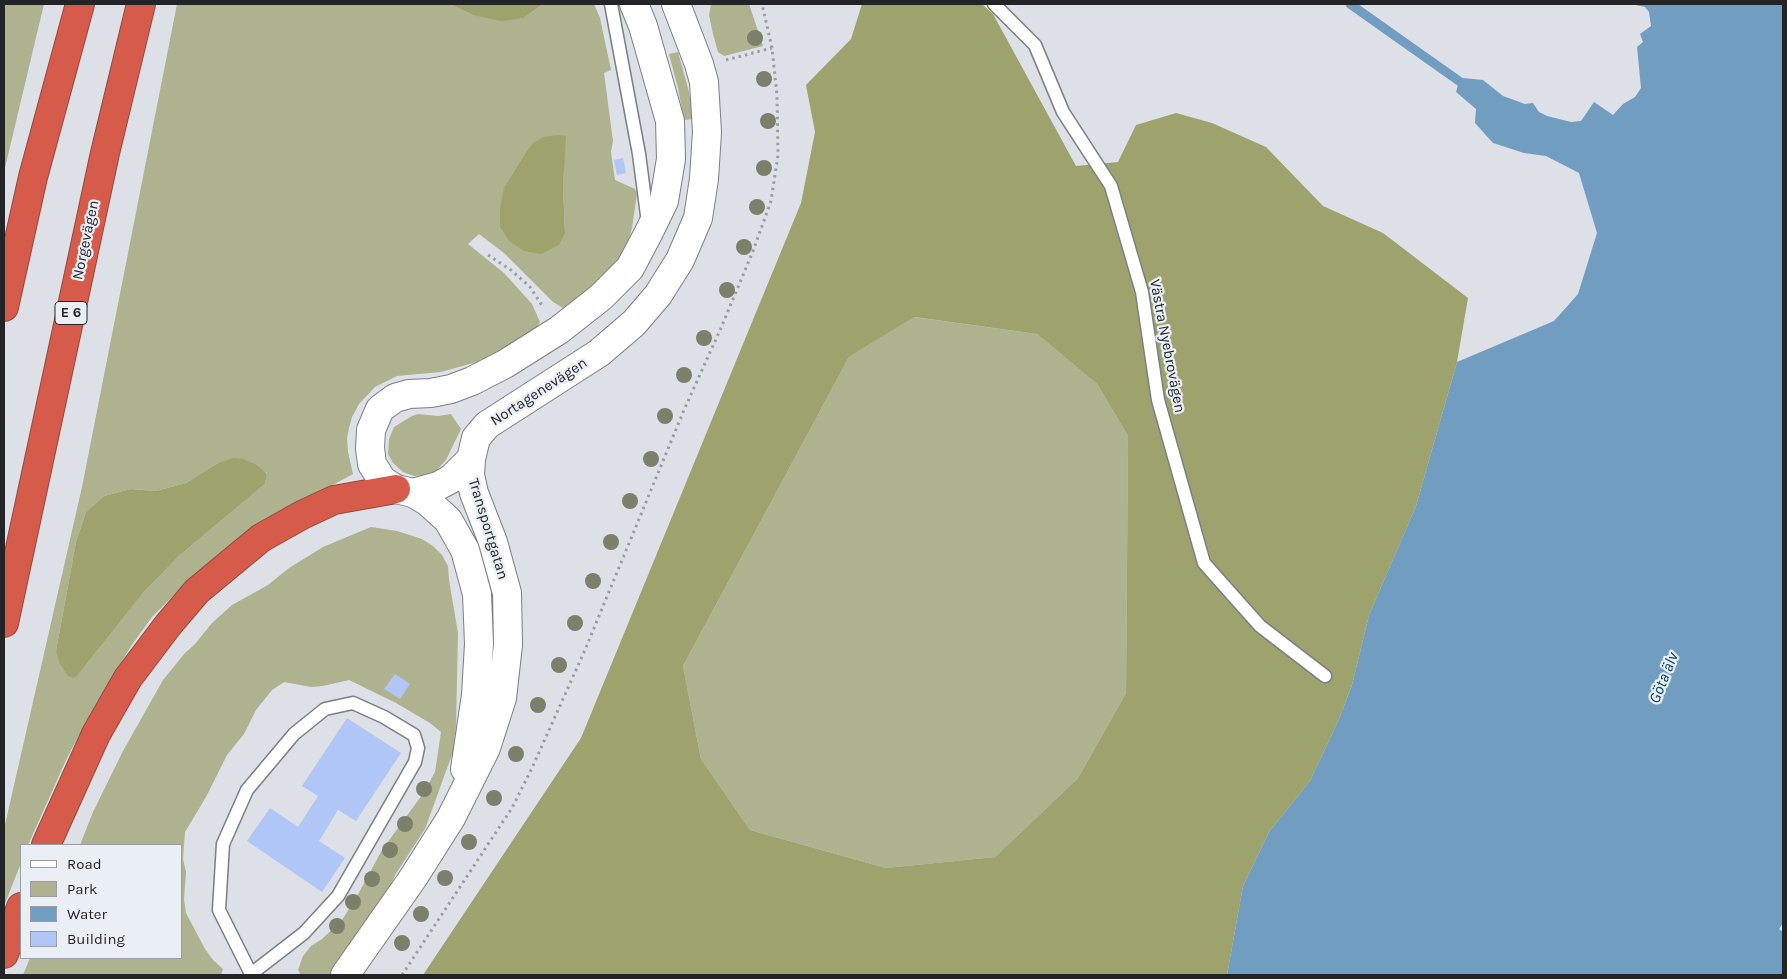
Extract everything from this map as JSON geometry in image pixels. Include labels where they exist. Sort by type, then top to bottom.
[{"type":"highway","points":[[4,308],[33,177],[80,4]]},
{"type":"highway","name":"Norgevägen","points":[[4,624],[105,153],[142,4]]},
{"type":"highway","points":[[46,844],[96,734],[128,678],[168,625],[197,591],[261,538],[302,515],[334,500],[405,491]]},
{"type":"highway","points":[[4,954],[20,910]]},
{"type":"street","points":[[405,491],[382,480],[372,464],[370,448],[371,430],[380,409],[395,398],[409,394],[451,390],[505,364],[559,330],[601,297],[630,268],[664,201],[671,159],[670,121],[634,4]]},
{"type":"street","name":"Nortagenevägen","points":[[405,491],[438,486],[451,479],[471,459],[476,438],[487,425],[599,353],[634,323],[658,295],[680,260],[698,218],[704,179],[707,132],[704,82],[676,4]]},
{"type":"street","name":"Transportgatan","points":[[345,975],[413,878],[451,818],[486,748],[502,698],[508,645],[507,593],[493,542],[474,493],[470,475],[471,459]]},
{"type":"street","name":"Transportgatan","points":[[405,491],[428,502],[448,520],[465,550],[477,594],[479,644],[476,695],[470,745],[460,800]]},
{"type":"lane","points":[[611,4],[639,154],[649,232]]},
{"type":"lane","name":"Västra Nyebrovägen","points":[[994,4],[1034,45],[1063,112],[1111,186],[1142,292],[1158,400],[1204,563],[1260,626],[1325,676]]},
{"type":"lane","points":[[353,703],[384,717],[414,735],[418,748],[415,762],[338,896],[304,933],[252,975],[219,910],[222,844],[247,790],[294,734],[325,709],[353,703]]},
{"type":"path","points":[[402,975],[507,815],[532,768],[585,650],[684,410],[753,251],[771,200],[778,155],[777,95],[772,48],[762,4]]},
{"type":"path","points":[[718,62],[772,48]]},
{"type":"path","points":[[488,255],[511,270],[530,287],[559,330]]},
{"type":"green space","points":[[4,4],[44,4],[4,172]]},
{"type":"green space","points":[[177,4],[449,4],[473,15],[524,18],[543,4],[594,4],[600,18],[611,70],[604,73],[613,141],[611,152],[615,180],[635,189],[637,194],[632,228],[626,249],[618,265],[568,307],[563,308],[553,302],[504,253],[479,234],[468,244],[504,273],[532,304],[540,322],[537,327],[500,352],[480,361],[441,372],[397,376],[375,387],[359,404],[349,428],[347,438],[348,452],[353,474],[259,525],[229,546],[195,574],[152,617],[131,646],[91,713],[67,758],[28,844],[20,844],[20,866],[4,906],[4,829],[82,487]],"holes":[[[565,136],[563,187],[565,233],[504,187],[524,155]],[[218,463],[267,473],[265,484],[180,555],[144,592],[78,675],[56,651],[76,542],[86,512],[104,496],[131,489],[156,491],[186,483]]]},
{"type":"green space","points":[[449,4],[543,4],[524,18],[501,21],[473,15]]},
{"type":"green space","points":[[711,4],[749,4],[763,46],[724,56],[718,52],[709,15]]},
{"type":"green space","points":[[862,4],[982,4],[993,14],[1076,166],[1118,162],[1136,125],[1176,113],[1212,123],[1266,147],[1323,206],[1383,233],[1468,298],[1457,362],[1416,506],[1369,615],[1352,685],[1339,719],[1310,781],[1269,832],[1243,886],[1227,975],[423,975],[581,738],[801,203],[815,132],[806,85],[851,39]],"holes":[[[914,317],[1037,334],[1097,384],[1128,436],[1126,693],[1078,778],[995,857],[886,868],[750,830],[701,759],[683,666],[849,357]]]},
{"type":"green space","points":[[678,52],[689,92],[693,119],[684,120],[669,54]]},
{"type":"green space","points":[[566,136],[563,187],[565,233],[559,245],[541,254],[524,251],[510,242],[500,227],[500,208],[504,187],[533,143],[543,137]]},
{"type":"green space","points":[[913,317],[1037,334],[1097,384],[1128,436],[1126,693],[1078,778],[995,857],[886,868],[750,830],[701,759],[683,666],[849,357]]},
{"type":"green space","points":[[418,414],[438,416],[451,414],[461,429],[446,460],[436,471],[414,476],[403,472],[393,463],[388,454],[389,439],[394,427]]},
{"type":"green space","points":[[234,458],[243,459],[257,465],[267,474],[265,484],[180,555],[144,592],[78,675],[73,678],[68,676],[60,664],[56,651],[76,542],[86,512],[104,496],[131,489],[156,491],[186,483],[218,463]]},
{"type":"green space","points":[[371,527],[397,531],[422,539],[433,546],[442,555],[448,566],[458,633],[456,726],[453,752],[425,829],[395,875],[390,888],[337,975],[301,975],[298,970],[303,956],[311,946],[322,939],[342,920],[382,850],[422,795],[435,772],[441,732],[430,723],[396,703],[349,680],[311,687],[284,682],[272,690],[256,710],[244,734],[227,755],[206,797],[185,832],[183,859],[186,872],[184,899],[186,913],[205,949],[223,969],[221,975],[23,975],[30,959],[182,959],[182,844],[80,844],[93,812],[123,751],[163,680],[185,653],[212,623],[232,605],[268,585],[289,568],[323,547]]},
{"type":"water","name":"Göta älv","points":[[1631,4],[1783,4],[1783,923],[1779,929],[1783,932],[1783,975],[1227,975],[1243,886],[1269,832],[1310,781],[1339,719],[1352,685],[1369,615],[1416,506],[1457,362],[1554,321],[1578,294],[1597,233],[1579,173],[1546,156],[1524,153],[1493,143],[1475,123],[1476,109],[1456,92],[1459,81],[1463,78],[1483,80],[1503,96],[1525,104],[1533,103],[1539,112],[1547,116],[1571,122],[1581,121],[1594,102],[1613,115],[1623,104],[1635,97],[1641,88],[1637,47],[1643,42],[1640,34],[1651,26],[1649,12],[1645,7]]},
{"type":"building","points":[[623,158],[626,173],[617,175],[614,160]]},
{"type":"building","points":[[395,674],[410,684],[400,699],[384,689]]},
{"type":"building","points":[[347,718],[401,753],[356,821],[338,810],[319,841],[345,858],[322,892],[247,841],[270,808],[298,827],[318,796],[302,786]]},
{"type":"waterway","points":[[1350,4],[1459,81]]}]
